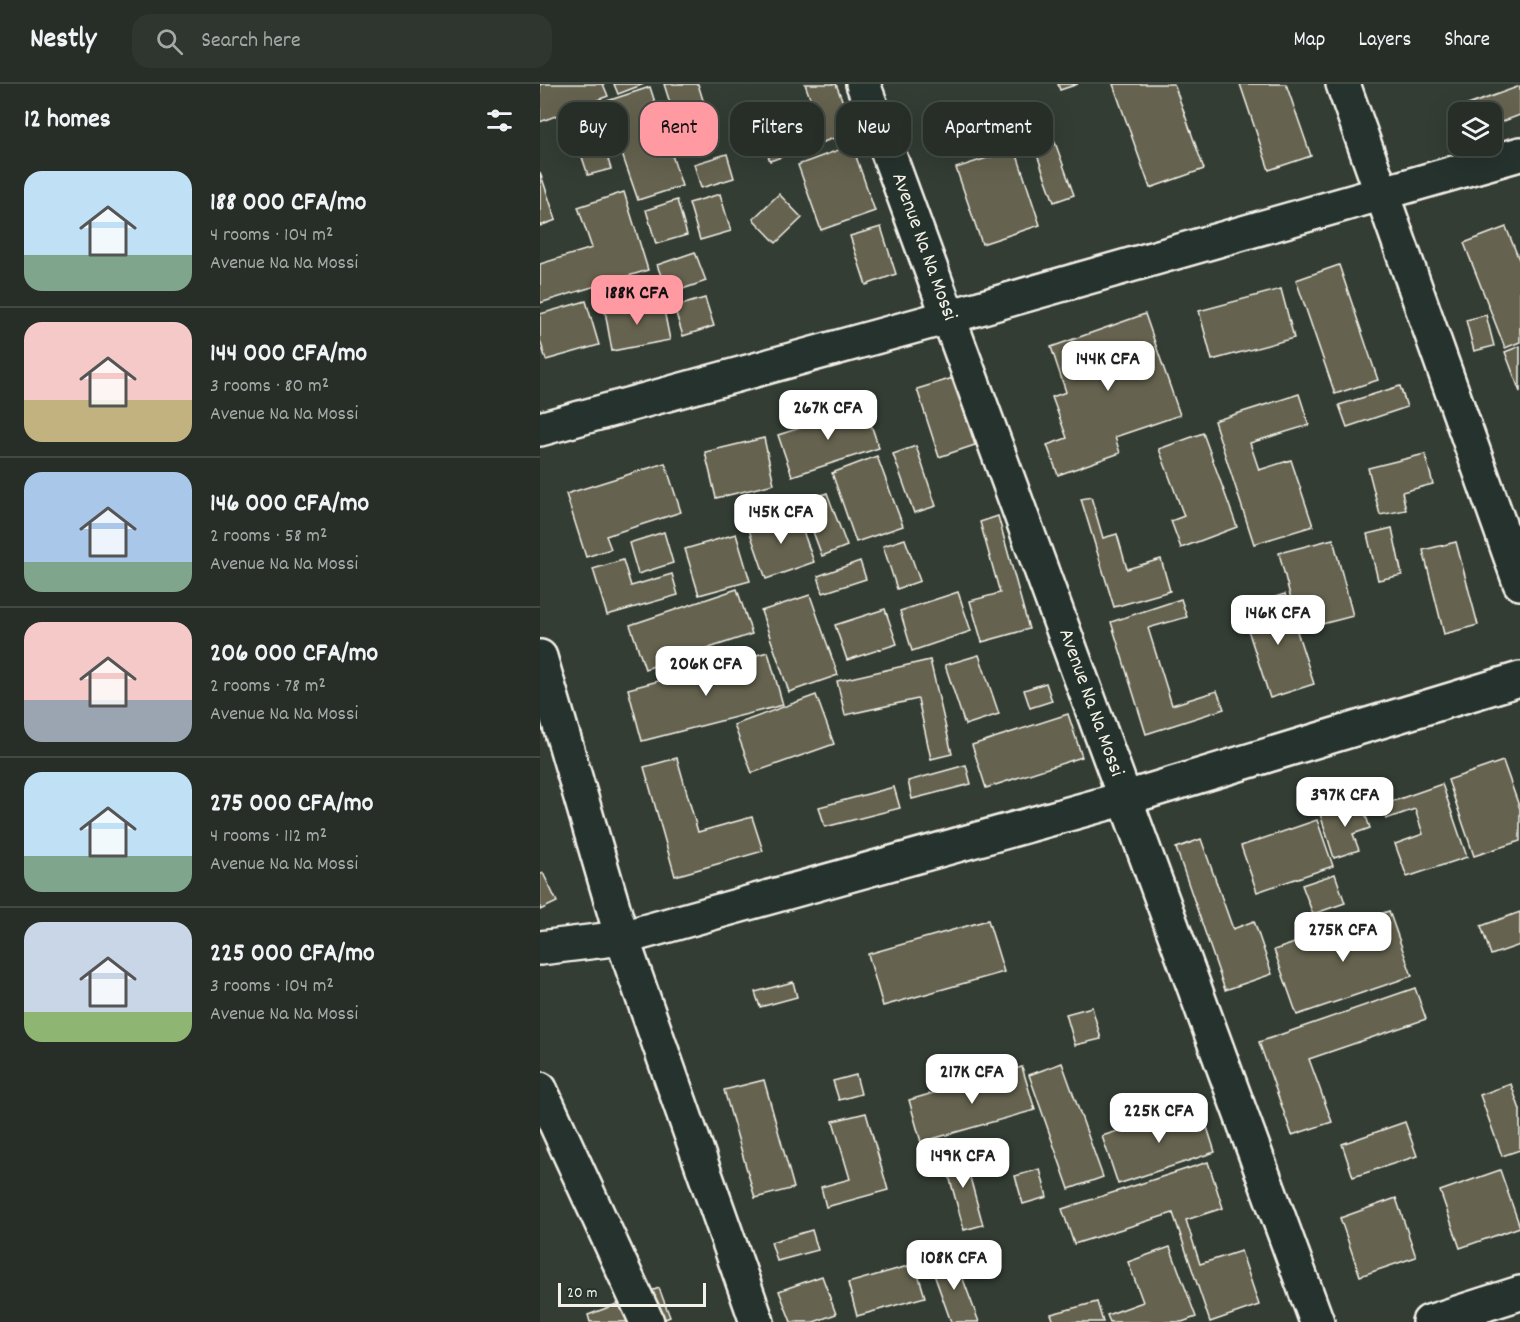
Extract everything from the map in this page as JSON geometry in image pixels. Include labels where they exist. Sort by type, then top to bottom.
[{"type":"street","name":"Avenue Na Na Mossi","points":[[863,84],[1317,1322]]},
{"type":"street","points":[[1343,84],[1520,583]]},
{"type":"street","points":[[540,429],[948,317],[1520,154]]},
{"type":"street","points":[[540,657],[622,938],[757,1322]]},
{"type":"street","points":[[540,948],[622,938],[1126,798],[1520,679]]},
{"type":"street","points":[[540,1089],[647,1322]]},
{"type":"street","points":[[1429,1322],[1520,1293]]},
{"type":"building","points":[[540,84],[603,84],[608,96],[592,102],[558,102],[558,115],[540,122]]},
{"type":"building","points":[[614,84],[644,84],[618,94]]},
{"type":"building","points":[[664,84],[698,84],[704,102],[670,102]]},
{"type":"building","points":[[805,84],[836,84],[843,102],[836,102],[836,137],[824,142],[824,102],[811,102]]},
{"type":"building","points":[[1058,84],[1078,84],[1060,90]]},
{"type":"building","points":[[1113,84],[1174,84],[1204,169],[1150,188]]},
{"type":"building","points":[[1240,84],[1286,84],[1311,156],[1269,170]]},
{"type":"building","points":[[1520,86],[1520,115],[1502,122],[1502,102],[1476,102]]},
{"type":"building","points":[[650,87],[655,102],[640,102],[640,156],[672,156],[682,186],[638,200],[623,156],[628,156],[628,102],[604,102]]},
{"type":"building","points":[[1053,137],[1074,195],[1054,202],[1037,156],[1053,156]]},
{"type":"building","points":[[836,151],[836,156],[856,156],[875,211],[821,230],[798,165]]},
{"type":"building","points":[[727,154],[734,178],[701,188],[694,164]]},
{"type":"building","points":[[582,156],[607,156],[611,169],[588,175]]},
{"type":"building","points":[[768,156],[784,156],[770,161]]},
{"type":"building","points":[[993,156],[1017,156],[1040,225],[982,244],[956,168]]},
{"type":"building","points":[[540,172],[556,220],[540,226]]},
{"type":"building","points":[[624,192],[648,270],[540,303],[540,264],[592,248],[578,207]]},
{"type":"building","points":[[720,194],[731,231],[700,240],[689,203]]},
{"type":"building","points":[[779,194],[802,218],[776,243],[753,219]]},
{"type":"building","points":[[677,200],[687,235],[656,244],[646,210]]},
{"type":"building","points":[[881,227],[896,274],[866,285],[850,236]]},
{"type":"building","points":[[1506,227],[1520,262],[1520,342],[1505,348],[1464,243]]},
{"type":"building","points":[[695,252],[706,281],[668,294],[657,265]]},
{"type":"building","points":[[1339,265],[1378,380],[1335,394],[1296,280]]},
{"type":"building","points":[[1281,289],[1294,338],[1212,360],[1199,311]]},
{"type":"building","points":[[705,298],[714,326],[683,336],[674,307]]},
{"type":"building","points":[[662,300],[670,340],[612,351],[605,311]]},
{"type":"building","points":[[586,301],[599,345],[546,360],[540,340],[540,314]]},
{"type":"building","points":[[1145,314],[1180,415],[1115,437],[1120,453],[1058,475],[1047,445],[1067,438],[1052,397],[1066,392],[1051,347]]},
{"type":"building","points":[[1486,315],[1494,346],[1474,351],[1466,320]]},
{"type":"building","points":[[1520,346],[1520,392],[1505,352]]},
{"type":"building","points":[[953,378],[975,445],[939,457],[917,389]]},
{"type":"building","points":[[1400,386],[1407,407],[1347,427],[1339,405]]},
{"type":"building","points":[[1299,394],[1309,425],[1250,443],[1259,470],[1291,460],[1313,526],[1254,544],[1214,421]]},
{"type":"building","points":[[865,407],[879,448],[792,476],[778,435]]},
{"type":"building","points":[[1203,433],[1237,527],[1181,548],[1171,521],[1184,516],[1159,449]]},
{"type":"building","points":[[764,438],[774,484],[716,498],[705,452]]},
{"type":"building","points":[[916,446],[936,506],[914,513],[893,454]]},
{"type":"building","points":[[1425,454],[1433,484],[1402,492],[1406,510],[1380,515],[1368,468]]},
{"type":"building","points":[[877,456],[903,526],[856,542],[832,473]]},
{"type":"building","points":[[665,463],[681,512],[606,536],[611,549],[586,557],[566,494]]},
{"type":"building","points":[[827,493],[847,546],[822,556],[802,502]]},
{"type":"building","points":[[1091,497],[1103,538],[1117,534],[1127,569],[1161,559],[1170,591],[1114,607],[1081,499]]},
{"type":"building","points":[[796,511],[814,562],[766,579],[748,527]]},
{"type":"building","points":[[998,516],[1029,629],[982,642],[970,601],[1000,593],[980,522]]},
{"type":"building","points":[[1392,528],[1402,575],[1378,580],[1367,534]]},
{"type":"building","points":[[664,532],[673,563],[638,574],[629,543]]},
{"type":"building","points":[[736,534],[750,581],[699,595],[685,549]]},
{"type":"building","points":[[905,539],[920,581],[897,589],[883,546]]},
{"type":"building","points":[[1333,539],[1353,616],[1299,630],[1279,553]]},
{"type":"building","points":[[1456,542],[1478,625],[1444,634],[1423,550]]},
{"type":"building","points":[[623,560],[631,586],[672,574],[678,595],[607,615],[593,569]]},
{"type":"building","points":[[860,561],[866,579],[823,593],[818,576]]},
{"type":"building","points":[[737,589],[752,634],[645,669],[630,625]]},
{"type":"building","points":[[958,592],[971,631],[912,651],[900,611]]},
{"type":"building","points":[[1285,594],[1314,684],[1270,698],[1241,608]]},
{"type":"building","points":[[810,595],[838,675],[789,692],[761,611]]},
{"type":"building","points":[[1181,599],[1187,617],[1148,628],[1172,705],[1217,691],[1224,709],[1146,734],[1111,622]]},
{"type":"building","points":[[885,609],[897,644],[847,660],[835,625]]},
{"type":"building","points":[[768,652],[783,705],[642,741],[628,689]]},
{"type":"building","points":[[979,655],[999,714],[965,725],[945,665]]},
{"type":"building","points":[[930,660],[952,754],[931,759],[918,699],[845,715],[837,681]]},
{"type":"building","points":[[1046,683],[1052,701],[1030,708],[1024,690]]},
{"type":"building","points":[[816,695],[834,744],[752,773],[734,725]]},
{"type":"building","points":[[1068,714],[1082,757],[986,788],[972,745]]},
{"type":"building","points":[[677,758],[698,832],[752,817],[763,851],[675,876],[644,767]]},
{"type":"building","points":[[1503,761],[1520,809],[1520,841],[1474,856],[1448,780]]},
{"type":"building","points":[[966,765],[971,784],[912,799],[908,781]]},
{"type":"building","points":[[1442,784],[1467,857],[1407,877],[1395,844],[1423,834],[1415,809],[1386,819],[1382,805]]},
{"type":"building","points":[[894,787],[900,808],[825,827],[819,807]]},
{"type":"building","points":[[1361,801],[1370,828],[1353,834],[1359,850],[1334,858],[1320,814]]},
{"type":"building","points":[[1317,820],[1333,866],[1257,892],[1241,846]]},
{"type":"building","points":[[1201,839],[1233,929],[1254,921],[1272,974],[1225,990],[1176,848]]},
{"type":"building","points":[[543,873],[557,902],[540,910],[540,875]]},
{"type":"building","points":[[1335,874],[1345,903],[1313,914],[1302,885]]},
{"type":"building","points":[[1389,911],[1412,976],[1297,1015],[1274,950]]},
{"type":"building","points":[[1520,912],[1520,945],[1491,955],[1481,926]]},
{"type":"building","points":[[988,920],[1004,972],[883,1006],[868,954]]},
{"type":"building","points":[[793,982],[797,997],[760,1007],[755,992]]},
{"type":"building","points":[[1415,988],[1426,1019],[1309,1059],[1332,1122],[1292,1135],[1259,1042]]},
{"type":"building","points":[[1092,1007],[1101,1039],[1075,1045],[1066,1014]]},
{"type":"building","points":[[1062,1063],[1103,1177],[1069,1189],[1029,1075]]},
{"type":"building","points":[[1022,1067],[1035,1110],[921,1142],[909,1100]]},
{"type":"building","points":[[856,1075],[861,1094],[839,1100],[833,1081]]},
{"type":"building","points":[[764,1080],[794,1188],[755,1198],[724,1090]]},
{"type":"building","points":[[1511,1084],[1520,1110],[1520,1150],[1502,1156],[1480,1095]]},
{"type":"building","points":[[1200,1105],[1215,1152],[1118,1184],[1102,1136]]},
{"type":"building","points":[[866,1113],[888,1190],[826,1207],[821,1187],[850,1179],[833,1121]]},
{"type":"building","points":[[1405,1122],[1417,1156],[1353,1177],[1342,1144]]},
{"type":"building","points":[[962,1148],[983,1225],[964,1230],[943,1154]]},
{"type":"building","points":[[1208,1162],[1223,1208],[1186,1220],[1200,1264],[1241,1251],[1259,1305],[1210,1322],[1173,1213],[1074,1244],[1062,1209]]},
{"type":"building","points":[[1040,1169],[1047,1197],[1023,1204],[1015,1176]]},
{"type":"building","points":[[1500,1170],[1520,1227],[1460,1248],[1440,1191]]},
{"type":"building","points":[[1396,1198],[1416,1257],[1360,1276],[1340,1218]]},
{"type":"building","points":[[812,1230],[818,1250],[777,1261],[771,1242]]},
{"type":"building","points":[[1170,1247],[1196,1317],[1182,1322],[1110,1322],[1107,1315],[1143,1302],[1128,1262]]},
{"type":"building","points":[[954,1255],[979,1322],[951,1322],[930,1263]]},
{"type":"building","points":[[915,1264],[925,1297],[857,1316],[848,1283]]},
{"type":"building","points":[[822,1276],[836,1314],[814,1322],[791,1322],[779,1291]]},
{"type":"building","points":[[659,1288],[670,1317],[658,1322],[590,1322],[588,1315]]},
{"type":"building","points":[[1097,1302],[1103,1322],[1054,1322],[1051,1314]]}]
